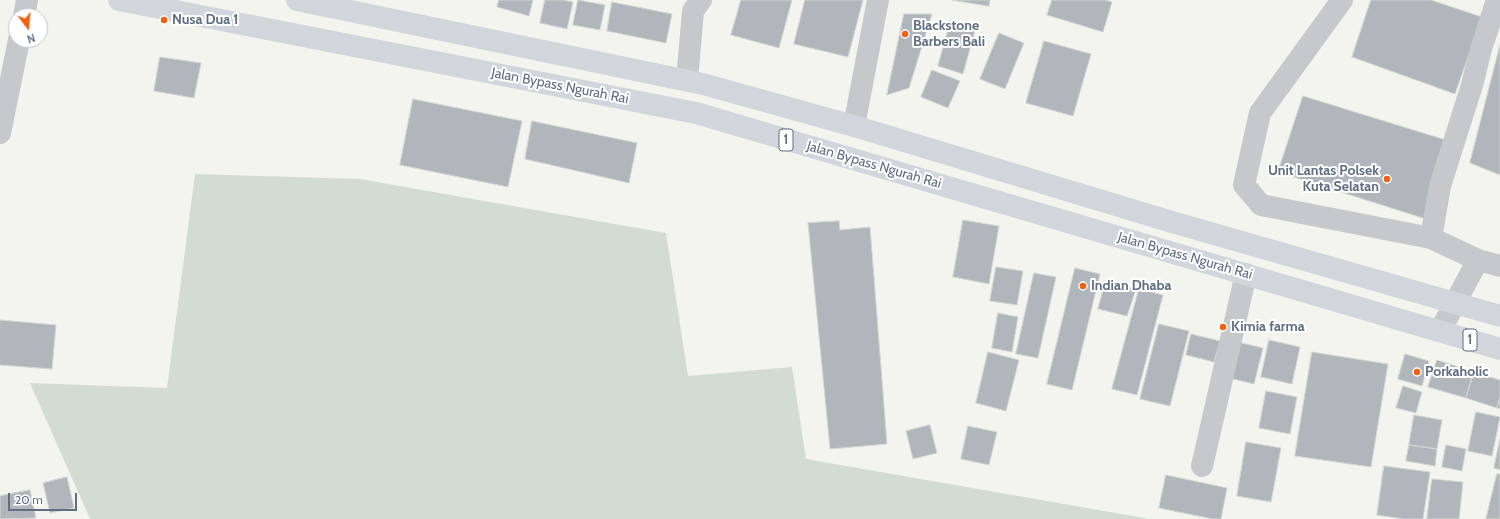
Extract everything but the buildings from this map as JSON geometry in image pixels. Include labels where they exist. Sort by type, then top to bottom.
[{"type":"highway","name":"Jalan Bypass Ngurah Rai","points":[[119,0],[696,113],[1500,349]]},
{"type":"highway","name":"Jalan Bypass Ngurah Rai","points":[[297,0],[687,80],[854,126],[1165,220],[1500,316]]},
{"type":"highway","points":[[371,49],[374,16]]},
{"type":"street","points":[[854,126],[878,0]]},
{"type":"street","points":[[1342,0],[1260,113],[1244,185],[1261,205],[1431,238],[1478,260],[1500,266]]},
{"type":"street","points":[[1431,238],[1440,186],[1497,0]]},
{"type":"street","points":[[687,80],[693,4]]},
{"type":"street","points":[[0,133],[17,48]]},
{"type":"street","points":[[1440,331],[1478,260]]},
{"type":"street","points":[[1202,466],[1246,274]]},
{"type":"shaded area","points":[[195,174],[360,179],[666,233],[688,376],[792,367],[806,459],[1150,519],[90,519],[30,383],[167,388]]},
{"type":"place","name":"Nusa Dua 1","points":[[164,20]]},
{"type":"place","name":"Blackstone Barbers Bali","points":[[905,34]]},
{"type":"place","name":"Unit Lantas Polsek Kuta Selatan","points":[[1387,179]]},
{"type":"place","name":"Indian Dhaba","points":[[1083,286]]},
{"type":"place","name":"Kimia farma","points":[[1223,327]]},
{"type":"place","name":"Porkaholic","points":[[1417,372]]}]
